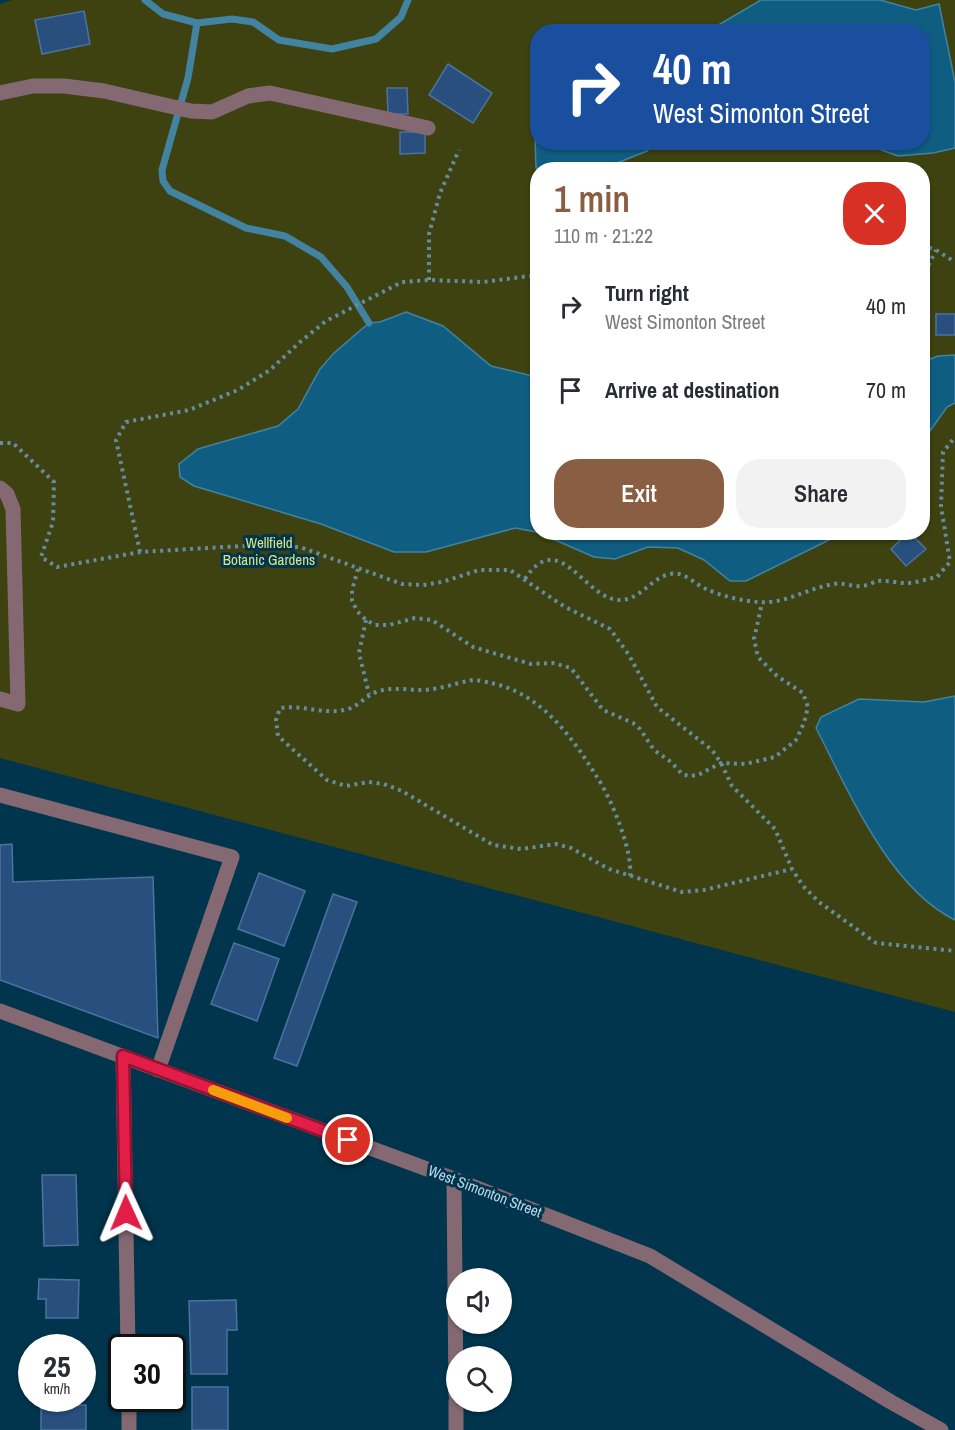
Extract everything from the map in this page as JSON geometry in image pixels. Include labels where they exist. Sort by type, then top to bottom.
[{"type":"street","points":[[0,93],[33,86],[63,86],[104,91],[191,111],[212,112],[248,96],[270,93],[428,128]]},
{"type":"street","points":[[0,488],[7,494],[13,509],[18,705],[0,699]]},
{"type":"street","points":[[0,795],[232,857],[158,1070]]},
{"type":"street","name":"West Simonton Street","points":[[0,1011],[454,1179],[650,1256],[941,1430]]},
{"type":"street","points":[[123,1056],[128,1334]]},
{"type":"street","points":[[454,1179],[456,1346]]},
{"type":"street","points":[[129,1412],[129,1430]]},
{"type":"street","points":[[456,1412],[456,1430]]},
{"type":"path","points":[[429,280],[429,234],[440,194],[459,150]]},
{"type":"path","points":[[930,248],[955,262]]},
{"type":"path","points":[[930,262],[936,250]]},
{"type":"path","points":[[140,552],[116,440],[126,422],[189,410],[238,390],[270,370],[326,321],[402,282],[429,280],[483,282],[530,276]]},
{"type":"path","points":[[525,579],[533,566],[543,561],[558,562],[573,567],[593,588],[607,598],[621,600],[638,595],[659,579],[670,574],[685,575],[706,589],[718,593],[762,603],[791,598],[835,583],[861,586],[880,581],[907,583],[937,577],[950,562],[941,506],[943,452],[955,437]]},
{"type":"path","points":[[0,443],[13,443],[54,482],[53,522],[41,557],[57,567],[140,552],[242,546],[300,547],[402,584],[423,585],[442,582],[479,570],[510,570],[565,607],[610,629],[629,655],[657,707],[712,750],[732,786],[775,829],[792,869],[803,886],[819,902],[876,943],[955,951]]},
{"type":"path","points":[[358,569],[352,590],[352,600],[357,611],[366,620],[375,625],[389,625],[415,618],[432,620],[473,647],[509,655],[531,664],[562,664],[579,675],[603,710],[633,723],[640,729],[654,750],[671,762],[682,774],[698,775],[721,763],[745,764],[775,757],[796,740],[804,723],[808,707],[803,693],[777,676],[758,657],[754,639],[762,603]]},
{"type":"path","points":[[366,620],[358,653],[369,694]]},
{"type":"path","points":[[630,876],[628,852],[604,788],[578,746],[545,710],[517,690],[475,680],[431,690],[382,690],[369,694],[350,709],[334,712],[294,706],[280,708],[276,720],[278,736],[327,780],[346,786],[369,782],[384,784],[402,791],[493,845],[521,849],[556,844],[571,848],[609,869],[630,876],[682,892],[704,890],[792,869]]},
{"type":"green space","name":"Wellfield Botanic Gardens","points":[[12,0],[955,0],[955,1012],[0,758],[0,4]]},
{"type":"water","points":[[761,0],[880,0],[916,10],[939,4],[955,82],[955,148],[933,153],[898,156],[881,150],[930,150],[930,24],[720,24]]},
{"type":"water","points":[[535,150],[648,150],[620,162],[536,162]]},
{"type":"water","points":[[406,312],[443,326],[491,366],[530,375],[530,531],[515,528],[426,552],[394,552],[321,524],[194,486],[180,477],[179,464],[198,449],[278,426],[298,409],[320,369],[334,353],[369,323],[380,322]]},
{"type":"water","points":[[955,355],[955,403],[947,407],[930,431],[930,359],[938,356]]},
{"type":"water","points":[[555,540],[829,540],[746,581],[730,581],[704,560],[678,548],[648,547],[615,559],[594,557]]},
{"type":"water","points":[[955,696],[955,920],[931,905],[890,862],[857,808],[816,728],[821,717],[859,699],[924,702]]},
{"type":"building","points":[[84,11],[90,44],[42,54],[35,20]]},
{"type":"building","points":[[448,64],[492,93],[473,123],[429,95]]},
{"type":"building","points":[[387,88],[407,88],[408,114],[388,114]]},
{"type":"building","points":[[400,132],[425,132],[425,153],[400,154]]},
{"type":"building","points":[[936,314],[955,314],[955,335],[936,335]]},
{"type":"building","points":[[901,540],[917,540],[926,549],[906,566],[891,549]]},
{"type":"building","points":[[12,844],[13,882],[153,877],[158,1038],[0,980],[0,845]]},
{"type":"building","points":[[259,873],[305,891],[284,946],[238,929]]},
{"type":"building","points":[[333,894],[357,902],[297,1066],[274,1058]]},
{"type":"building","points":[[234,943],[279,959],[257,1021],[211,1004]]},
{"type":"building","points":[[42,1175],[76,1175],[78,1245],[44,1246]]},
{"type":"building","points":[[39,1279],[79,1280],[78,1318],[46,1318],[46,1299],[38,1299]]},
{"type":"building","points":[[236,1300],[237,1330],[227,1330],[227,1374],[191,1374],[189,1301]]},
{"type":"building","points":[[192,1387],[228,1387],[228,1430],[192,1430]]},
{"type":"building","points":[[41,1412],[86,1412],[86,1430],[41,1430]]},
{"type":"waterway","points":[[145,0],[163,14],[197,23],[232,19],[253,22],[279,40],[332,49],[376,39],[401,17],[408,0]]},
{"type":"waterway","points":[[197,23],[188,78],[162,170],[163,181],[170,191],[246,228],[285,236],[321,257],[347,287],[369,323]]},
{"type":"slow traffic","points":[[213,1090],[287,1118]]},
{"type":"route","points":[[126,1213],[123,1056],[348,1140]]}]
